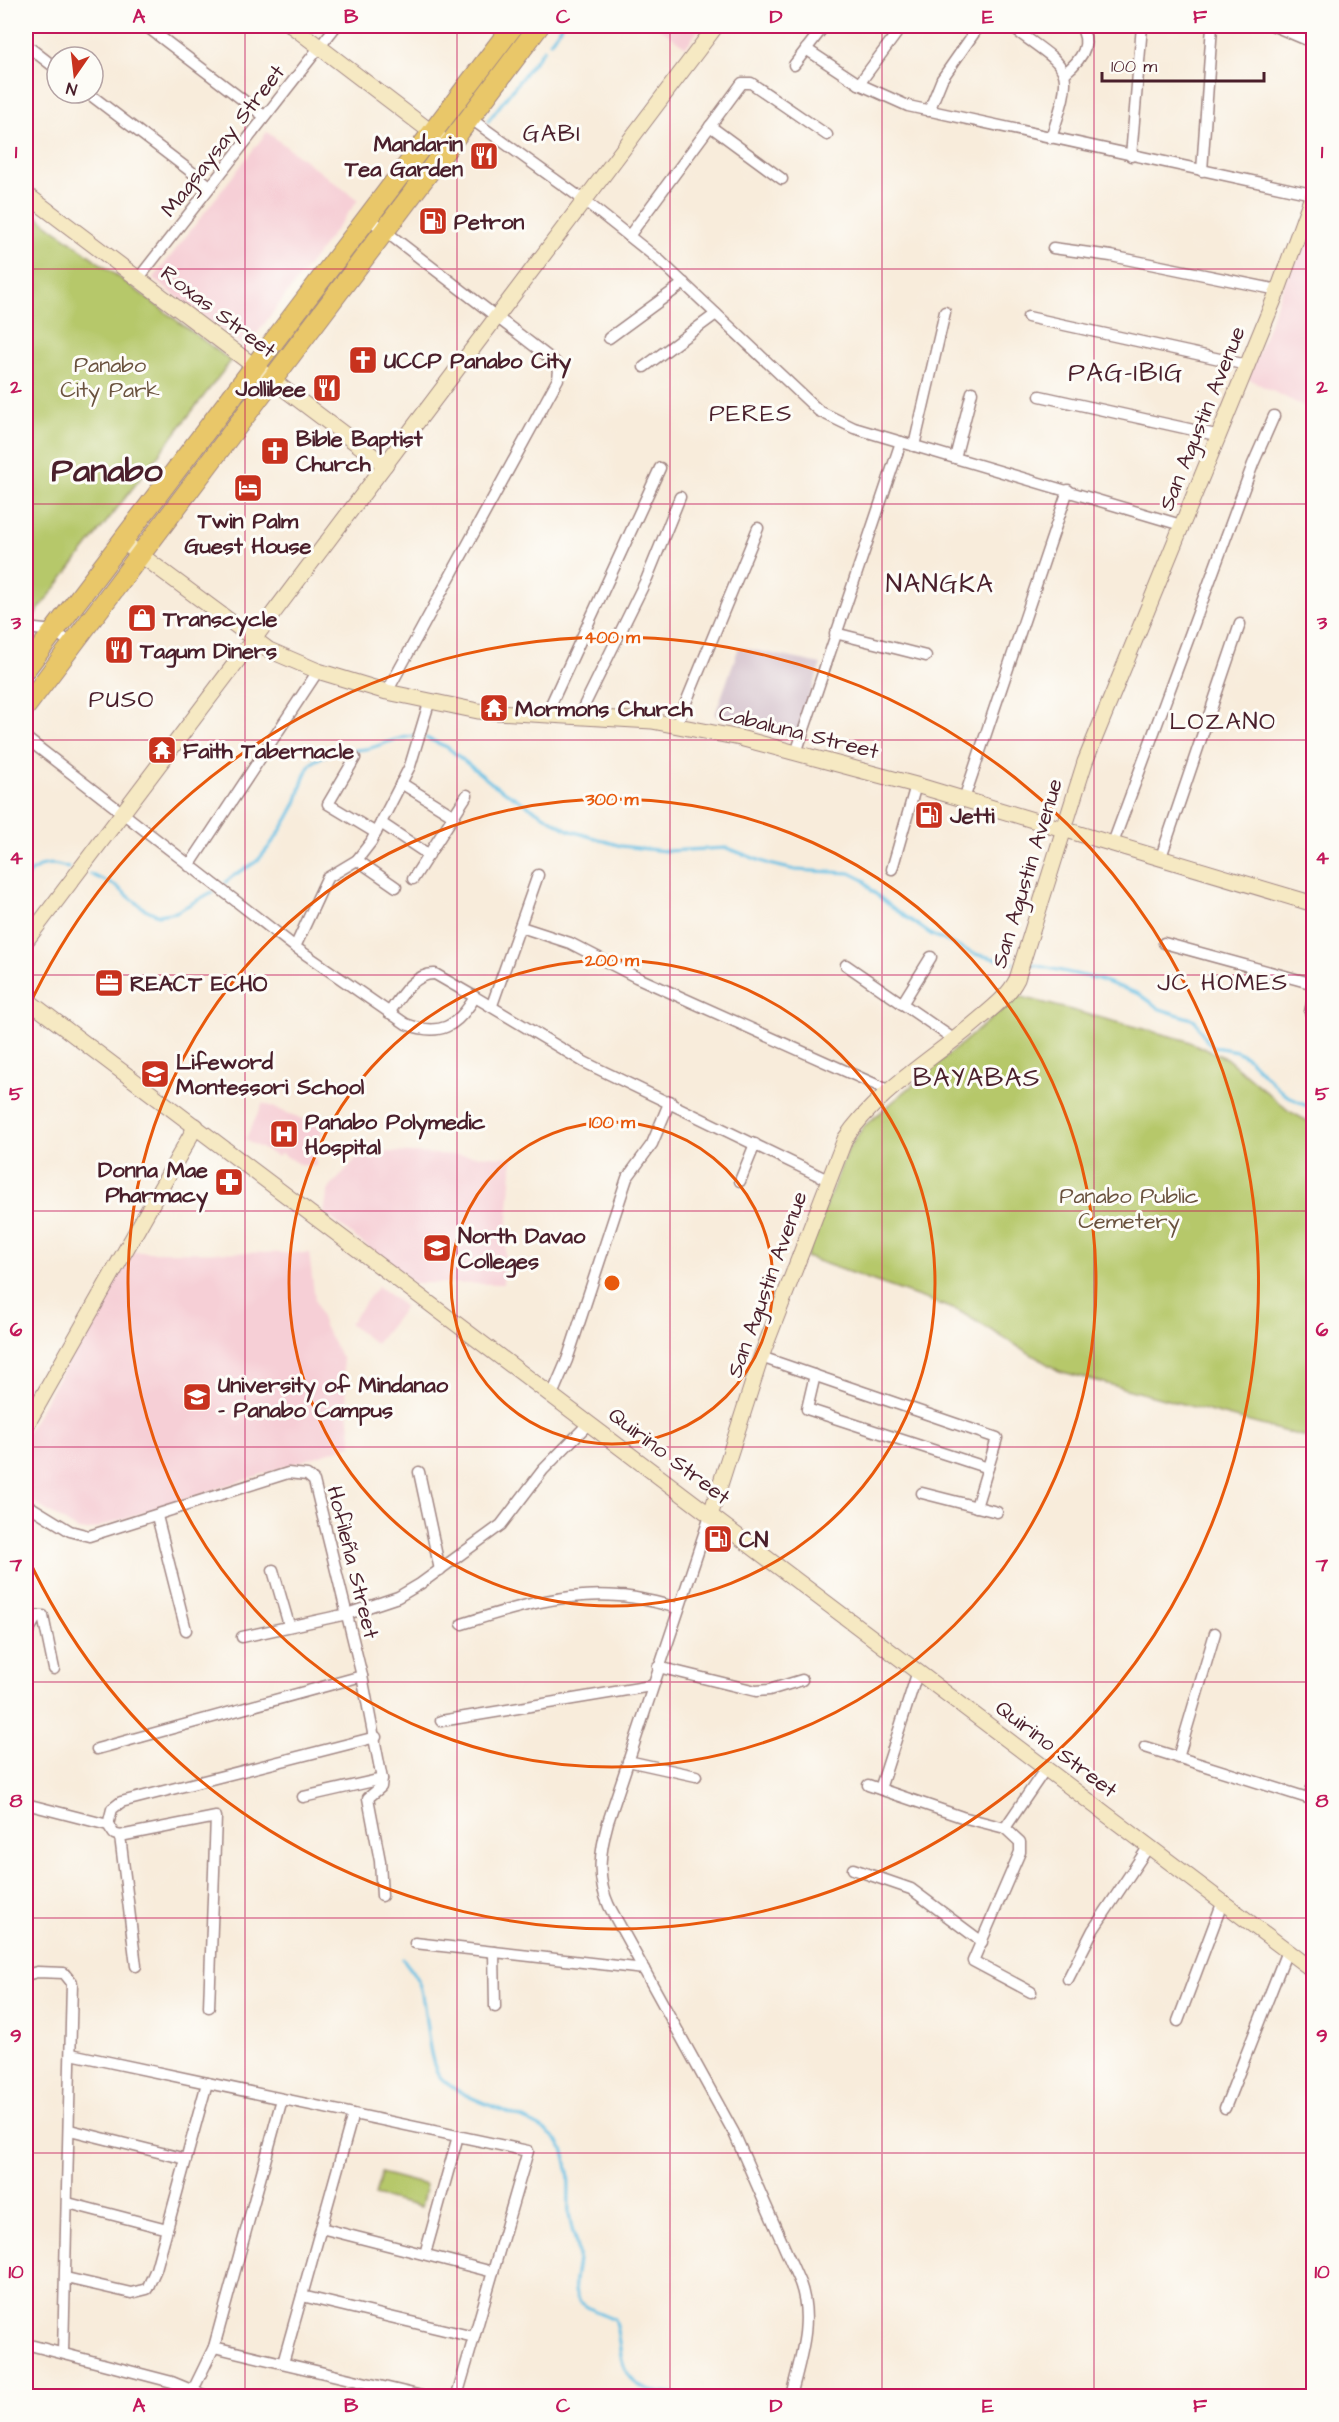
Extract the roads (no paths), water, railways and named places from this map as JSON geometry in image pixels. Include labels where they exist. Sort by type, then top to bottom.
[{"type":"highway","points":[[26,668],[513,26]]},
{"type":"highway","points":[[26,706],[539,26]]},
{"type":"highway","points":[[172,475],[189,488]]},
{"type":"street","points":[[146,26],[264,116]]},
{"type":"street","points":[[292,26],[449,145]]},
{"type":"street","name":"Magsaysay Street","points":[[138,279],[336,26]]},
{"type":"street","points":[[26,942],[716,26]]},
{"type":"street","points":[[794,65],[824,26]]},
{"type":"street","points":[[860,84],[902,26]]},
{"type":"street","points":[[929,111],[942,79],[979,26]]},
{"type":"street","points":[[1010,26],[1050,56],[1065,73],[1067,88],[1051,138]]},
{"type":"street","points":[[1065,73],[1078,62],[1086,45],[1086,37],[1080,26]]},
{"type":"street","points":[[1131,156],[1142,26]]},
{"type":"street","points":[[1202,171],[1212,26]]},
{"type":"street","points":[[1274,26],[1314,43]]},
{"type":"street","points":[[26,45],[45,60]]},
{"type":"street","points":[[806,50],[883,97],[929,111],[1131,156],[1313,193]]},
{"type":"street","points":[[629,236],[742,83],[746,82],[827,135]]},
{"type":"street","points":[[104,105],[210,186]]},
{"type":"street","points":[[453,106],[585,201],[629,236],[684,284],[819,411],[854,428],[1181,525]]},
{"type":"street","points":[[710,126],[782,179]]},
{"type":"street","name":"San Agustin Avenue","points":[[711,1514],[761,1357],[828,1180],[850,1131],[890,1091],[955,1040],[1007,994],[1017,979],[1062,828],[1108,702],[1216,435],[1278,290],[1313,193]]},
{"type":"street","name":"Roxas Street","points":[[26,194],[385,465]]},
{"type":"street","points":[[368,218],[555,362],[559,375],[387,692]]},
{"type":"street","points":[[1053,248],[1111,256],[1278,290]]},
{"type":"street","points":[[609,338],[684,284]]},
{"type":"street","points":[[914,446],[945,312]]},
{"type":"street","points":[[644,367],[716,314]]},
{"type":"street","points":[[1028,317],[1247,365]]},
{"type":"street","points":[[955,458],[972,392]]},
{"type":"street","points":[[1040,396],[1216,435]]},
{"type":"street","points":[[1113,843],[1253,464],[1274,416]]},
{"type":"street","points":[[796,753],[901,442]]},
{"type":"street","points":[[546,715],[660,468]]},
{"type":"street","points":[[964,800],[1068,490]]},
{"type":"street","points":[[579,716],[647,578],[680,497]]},
{"type":"street","points":[[677,724],[758,528]]},
{"type":"street","name":"Cabaluna Street","points":[[122,541],[253,640],[294,662],[318,671],[429,703],[478,711],[677,724],[916,785],[1314,904]]},
{"type":"street","points":[[1161,857],[1240,624]]},
{"type":"street","points":[[26,628],[54,631],[72,644]]},
{"type":"street","points":[[835,633],[926,656]]},
{"type":"street","points":[[189,866],[318,671]]},
{"type":"street","points":[[295,947],[327,878],[357,860],[376,833],[418,744],[429,703]]},
{"type":"street","points":[[26,738],[295,947],[389,1013],[414,1027],[427,1031],[441,1030],[462,1015],[475,997]]},
{"type":"street","points":[[355,758],[328,804],[376,833]]},
{"type":"street","points":[[401,783],[454,816]]},
{"type":"street","points":[[892,869],[916,785]]},
{"type":"street","points":[[413,879],[467,795]]},
{"type":"street","points":[[381,823],[429,855]]},
{"type":"street","points":[[357,860],[396,887]]},
{"type":"street","points":[[492,1005],[538,875]]},
{"type":"street","points":[[521,927],[570,943],[636,976],[890,1091]]},
{"type":"street","points":[[1164,943],[1314,984]]},
{"type":"street","points":[[902,1004],[931,957]]},
{"type":"street","points":[[846,965],[955,1040]]},
{"type":"street","points":[[389,1013],[413,982],[428,974],[435,974],[492,1005],[536,1035],[584,1062],[670,1101],[828,1180]]},
{"type":"street","points":[[1310,1012],[1314,995]]},
{"type":"street","name":"Quirino Street","points":[[26,999],[1314,1971]]},
{"type":"street","points":[[552,1395],[567,1360],[627,1178],[652,1144],[670,1101]]},
{"type":"street","points":[[26,1426],[196,1126]]},
{"type":"street","points":[[740,1181],[755,1144]]},
{"type":"street","points":[[761,1357],[997,1438],[976,1507]]},
{"type":"street","points":[[815,1375],[807,1409],[988,1468]]},
{"type":"street","points":[[243,1637],[347,1614],[398,1597],[440,1570],[501,1525],[530,1484],[590,1423]]},
{"type":"street","points":[[419,1472],[440,1570]]},
{"type":"street","name":"Hofileña Street","points":[[26,1504],[70,1531],[89,1536],[288,1473],[307,1475],[318,1489],[376,1737],[382,1779]]},
{"type":"street","points":[[922,1493],[997,1512]]},
{"type":"street","points":[[711,1514],[651,1686],[604,1838],[601,1880],[609,1906],[734,2133],[805,2297],[805,2336],[791,2397]]},
{"type":"street","points":[[157,1516],[186,1630]]},
{"type":"street","points":[[273,1570],[289,1625]]},
{"type":"street","points":[[462,1624],[525,1604],[595,1595],[620,1596],[678,1608]]},
{"type":"street","points":[[26,1635],[37,1616],[44,1616],[54,1668]]},
{"type":"street","points":[[1178,1758],[1215,1633]]},
{"type":"street","points":[[658,1667],[756,1691],[769,1690],[802,1680]]},
{"type":"street","points":[[880,1789],[918,1671]]},
{"type":"street","points":[[97,1749],[362,1676]]},
{"type":"street","points":[[441,1721],[651,1686]]},
{"type":"street","points":[[108,1825],[112,1809],[121,1802],[376,1737]]},
{"type":"street","points":[[1144,1747],[1311,1799],[1314,1781]]},
{"type":"street","points":[[628,1761],[696,1776]]},
{"type":"street","points":[[1005,1828],[1046,1768]]},
{"type":"street","points":[[303,1797],[382,1779],[381,1787],[368,1798],[380,1862],[382,1896]]},
{"type":"street","points":[[868,1785],[962,1818],[1005,1828],[1020,1842],[1020,1852],[982,1942],[973,1957],[976,1964],[1031,1992]]},
{"type":"street","points":[[26,1804],[108,1825],[114,1834],[120,1836],[216,1817],[209,2007]]},
{"type":"street","points":[[120,1836],[136,1966]]},
{"type":"street","points":[[1068,1978],[1093,1930],[1149,1846]]},
{"type":"street","points":[[853,1869],[911,1889],[982,1942]]},
{"type":"street","points":[[1178,2021],[1223,1901]]},
{"type":"street","points":[[415,1943],[644,1970]]},
{"type":"street","points":[[494,1952],[495,2007]]},
{"type":"street","points":[[1225,2108],[1287,1952]]},
{"type":"street","points":[[26,1975],[57,1972],[69,1977],[72,1989],[63,2353]]},
{"type":"street","points":[[71,2054],[528,2151],[457,2397]]},
{"type":"street","points":[[66,2278],[140,2292],[151,2282],[207,2083]]},
{"type":"street","points":[[193,2390],[214,2347],[282,2099]]},
{"type":"street","points":[[283,2364],[353,2114]]},
{"type":"street","points":[[70,2130],[186,2159]]},
{"type":"street","points":[[425,2254],[458,2136]]},
{"type":"street","points":[[68,2203],[167,2229]]},
{"type":"street","points":[[321,2228],[493,2272]]},
{"type":"street","points":[[302,2296],[474,2337]]},
{"type":"street","points":[[26,2344],[193,2390],[206,2397]]},
{"type":"street","points":[[214,2347],[422,2397]]},
{"type":"waterway","points":[[550,42],[562,26]]},
{"type":"waterway","points":[[488,121],[544,49]]},
{"type":"waterway","points":[[226,882],[259,859],[279,833],[297,799],[305,774],[316,760],[329,754],[370,748],[415,736]]},
{"type":"waterway","points":[[426,738],[447,747],[494,785],[568,830],[621,846],[665,851],[727,848],[769,864],[795,870],[850,873],[864,880],[872,891],[893,908],[932,935],[975,954],[1013,963]]},
{"type":"waterway","points":[[26,877],[41,866],[50,864],[68,868]]},
{"type":"waterway","points":[[90,874],[116,886],[143,908],[158,915],[176,912],[212,892]]},
{"type":"waterway","points":[[1030,964],[1098,979],[1139,994],[1160,1009],[1195,1020],[1206,1040],[1214,1047],[1237,1051],[1248,1058],[1284,1094],[1314,1110]]},
{"type":"waterway","points":[[403,1959],[420,1986],[430,2049],[436,2071],[441,2078],[472,2098],[529,2121],[558,2142],[565,2155],[569,2177],[569,2214],[578,2254],[575,2283],[578,2299],[590,2308],[614,2319],[624,2369],[629,2377],[653,2392],[685,2396]]},
{"type":"place","name":"Mandarin Tea Garden","points":[[484,156]]},
{"type":"place","name":"Petron","points":[[433,221]]},
{"type":"place","name":"UCCP Panabo City","points":[[363,360]]},
{"type":"place","name":"Jollibee","points":[[327,388]]},
{"type":"place","name":"Bible Baptist Church","points":[[275,451]]},
{"type":"place","name":"Twin Palm Guest House","points":[[248,488]]},
{"type":"place","name":"Transcycle","points":[[142,618]]},
{"type":"place","name":"Tagum Diners","points":[[119,650]]},
{"type":"place","name":"Mormons Church","points":[[494,708]]},
{"type":"place","name":"Faith Tabernacle","points":[[162,750]]},
{"type":"place","name":"Jetti","points":[[929,815]]},
{"type":"place","name":"REACT ECHO","points":[[109,983]]},
{"type":"place","name":"Lifeword Montessori School","points":[[155,1074]]},
{"type":"place","name":"Panabo Polymedic Hospital","points":[[284,1134]]},
{"type":"place","name":"Donna Mae Pharmacy","points":[[229,1182]]},
{"type":"place","name":"North Davao Colleges","points":[[437,1248]]},
{"type":"place","name":"University of Mindanao - Panabo Campus","points":[[197,1397]]},
{"type":"place","name":"CN","points":[[718,1539]]},
{"type":"district","name":"GABI","points":[[552,133]]},
{"type":"district","name":"PAG-IBIG","points":[[1126,372]]},
{"type":"district","name":"PERES","points":[[751,413]]},
{"type":"district","name":"Panabo","points":[[107,469]]},
{"type":"district","name":"NANGKA","points":[[940,583]]},
{"type":"district","name":"PUSO","points":[[122,699]]},
{"type":"district","name":"LOZANO","points":[[1223,721]]},
{"type":"district","name":"JC HOMES","points":[[1223,982]]},
{"type":"district","name":"BAYABAS","points":[[977,1077]]},
{"type":"park label","name":"Panabo City Park","points":[[110,376]]},
{"type":"park label","name":"Panabo Public Cemetery","points":[[1129,1208]]}]
